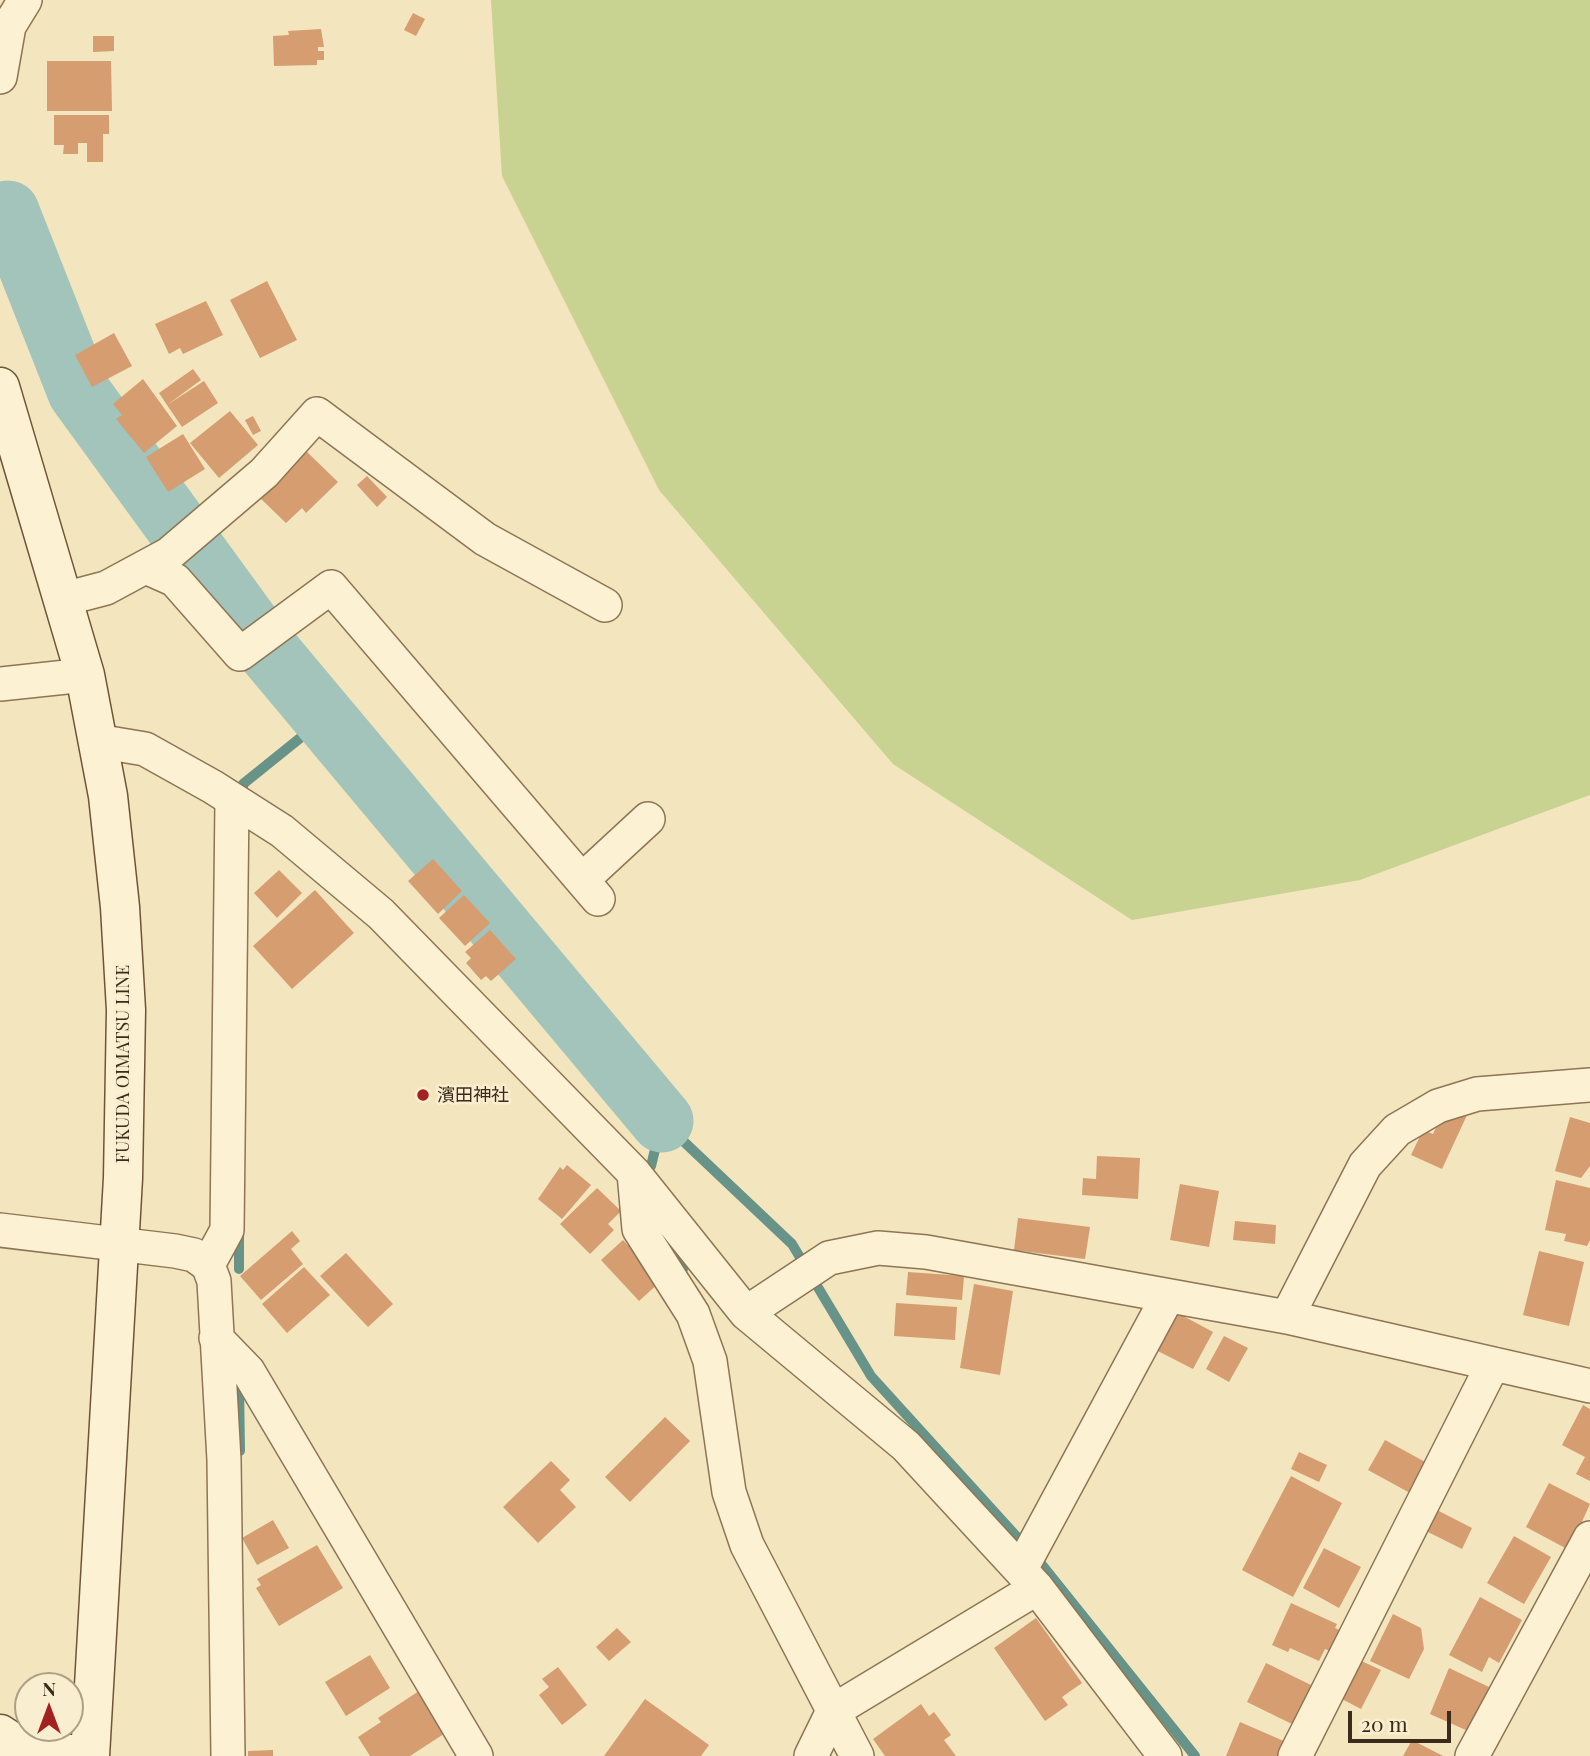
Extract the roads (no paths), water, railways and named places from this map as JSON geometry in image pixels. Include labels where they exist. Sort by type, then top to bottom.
[{"type":"main road","name":"FUKUDA OIMATSU LINE","points":[[0,387],[85,675],[108,796],[120,907],[125,997],[123,1178],[88,1756]]},
{"type":"main road","points":[[0,1734],[23,1749],[88,1756]]},
{"type":"street","points":[[0,77],[9,26],[25,0]]},
{"type":"street","points":[[64,599],[106,588],[158,561],[264,473],[317,414],[485,539],[605,605]]},
{"type":"street","points":[[158,561],[240,654],[331,587],[590,890],[648,819]]},
{"type":"street","points":[[0,684],[85,675]]},
{"type":"street","points":[[97,741],[145,749],[282,831],[381,914],[634,1173],[746,1313],[906,1447],[1029,1565],[1166,1756]]},
{"type":"street","points":[[208,1265],[227,1230],[232,802]]},
{"type":"street","points":[[1287,1317],[1365,1165],[1397,1130],[1438,1106],[1477,1094],[1590,1085]]},
{"type":"street","points":[[634,1173],[639,1229],[693,1314],[710,1361],[729,1492],[747,1545],[856,1756]]},
{"type":"street","points":[[0,1230],[194,1255],[208,1265],[215,1282],[224,1460],[228,1756]]},
{"type":"street","points":[[746,1313],[829,1258],[877,1248],[926,1252],[1287,1317],[1590,1386]]},
{"type":"street","points":[[811,1756],[833,1712],[1029,1565],[1168,1296]]},
{"type":"street","points":[[216,1338],[248,1371],[469,1753]]},
{"type":"street","points":[[1295,1756],[1493,1364]]},
{"type":"street","points":[[1472,1756],[1590,1538]]},
{"type":"waterway","points":[[8,212],[79,392],[261,642],[662,1121]]},
{"type":"waterway","points":[[243,788],[243,784],[325,718]]},
{"type":"waterway","points":[[662,1121],[792,1244],[871,1376],[1038,1560],[1195,1756]]},
{"type":"waterway","points":[[651,1166],[662,1121]]},
{"type":"waterway","points":[[239,1228],[239,1269]]},
{"type":"waterway","points":[[664,1235],[683,1269]]},
{"type":"waterway","points":[[239,1384],[240,1451]]},
{"type":"place","name":"濱田神社","points":[[423,1095]]}]
